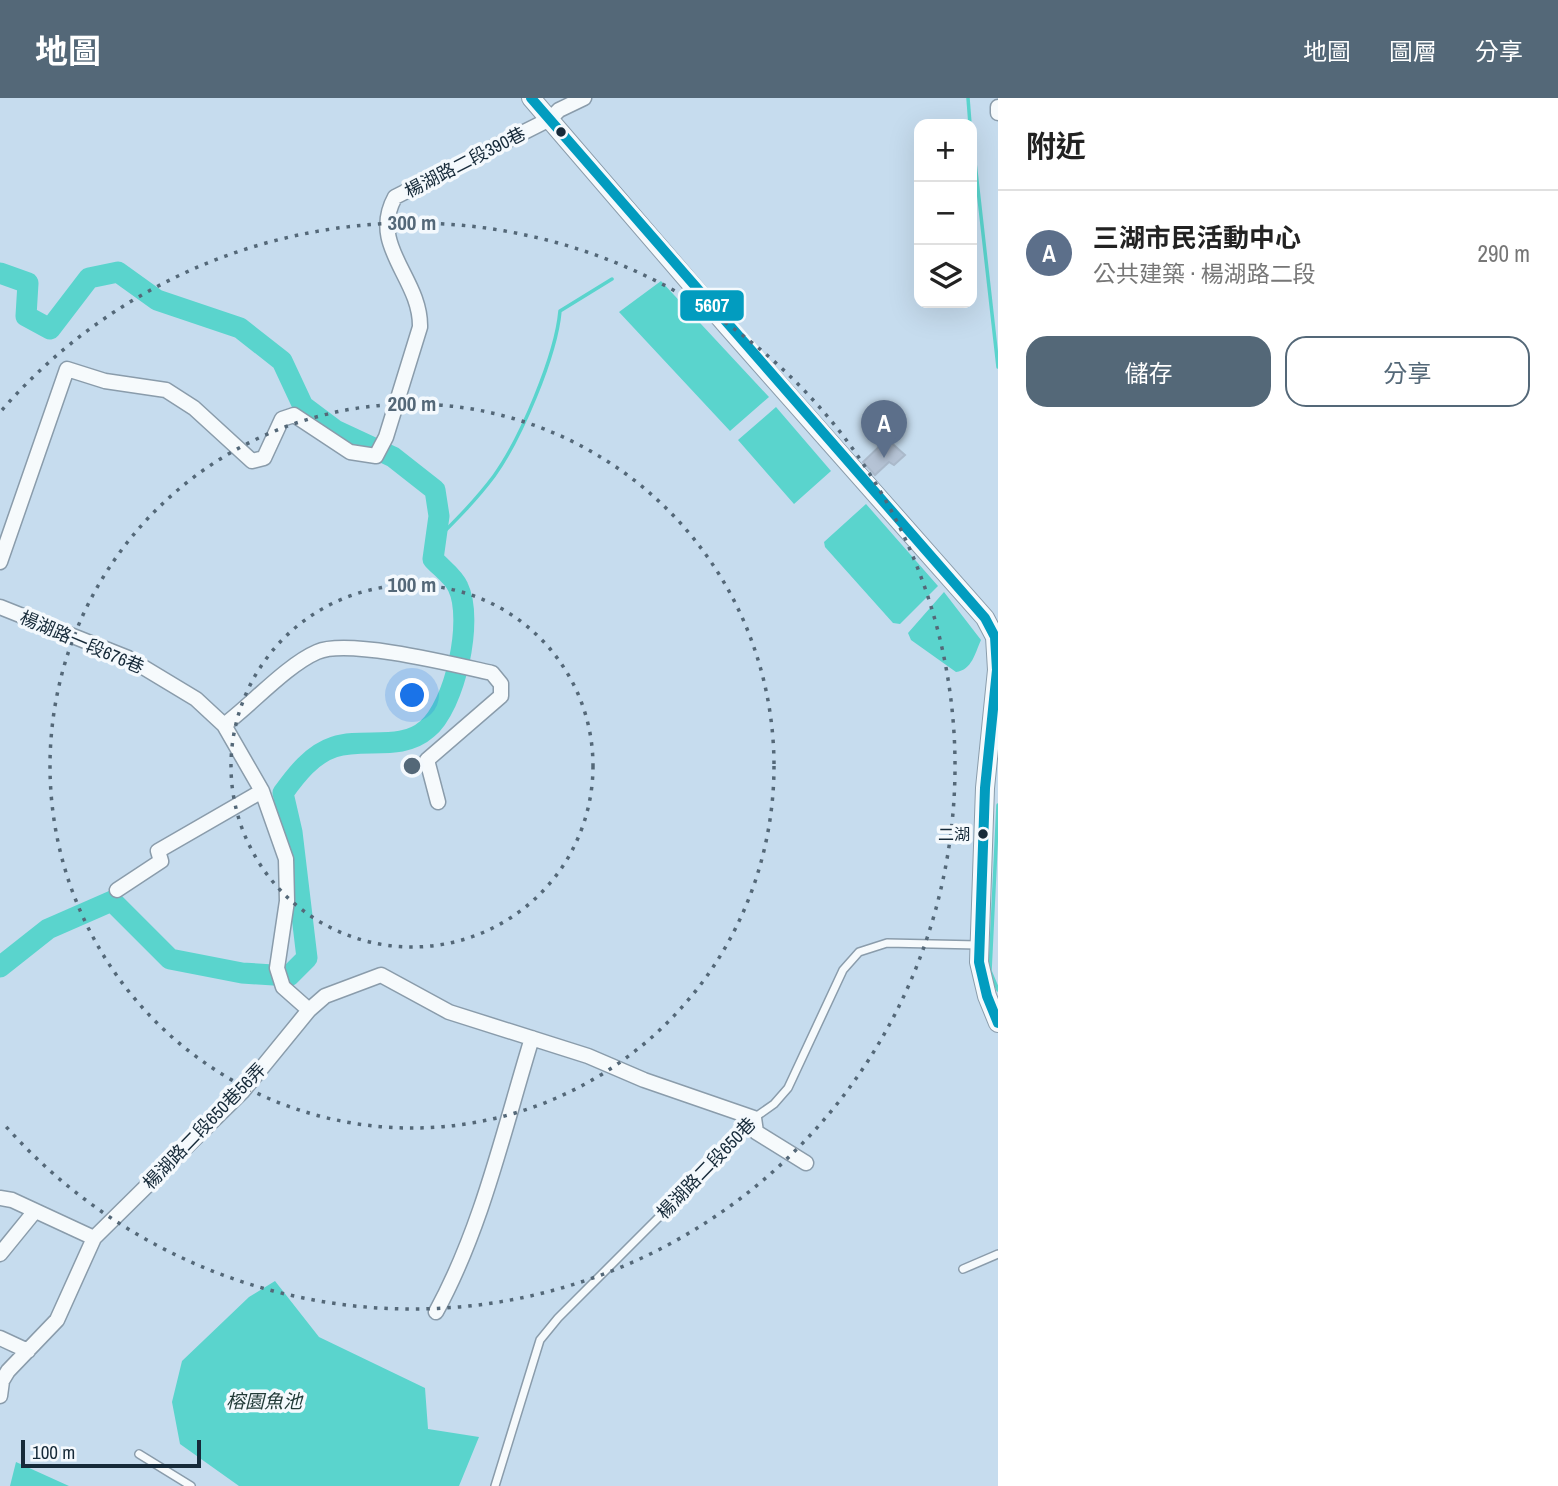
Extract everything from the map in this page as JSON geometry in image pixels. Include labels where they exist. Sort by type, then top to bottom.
[{"type":"street","points":[[531,98],[681,275],[985,618],[996,636],[992,787],[979,945],[986,996],[998,1023]]},
{"type":"street","points":[[550,119],[559,110],[584,98]]},
{"type":"street","points":[[998,107],[998,113]]},
{"type":"street","name":"楊湖路二段390巷","points":[[0,562],[67,369],[105,381],[166,390],[194,408],[252,461],[264,458],[282,419],[294,415],[350,452],[376,456],[393,415],[420,327],[421,312],[408,276],[389,246],[386,222],[390,206],[395,197],[550,119]]},
{"type":"street","name":"楊湖路一段676巷","points":[[0,607],[128,658],[196,699],[224,725],[262,791],[285,859],[287,901],[277,968],[283,987],[309,1010]]},
{"type":"street","points":[[224,725],[298,662],[329,647],[492,673],[501,684],[501,696],[427,760],[438,802]]},
{"type":"street","points":[[117,890],[161,861],[158,851],[262,791]]},
{"type":"street","name":"楊湖路二段650巷56弄","points":[[0,1396],[2,1381],[8,1371],[57,1320],[94,1238],[242,1092],[309,1010],[325,996],[381,975],[449,1012],[532,1038],[754,1118]]},
{"type":"street","points":[[436,1311],[447,1290],[482,1198],[532,1038]]},
{"type":"street","points":[[754,1118],[756,1132],[806,1163]]},
{"type":"street","points":[[0,1198],[35,1210],[94,1238]]},
{"type":"street","points":[[0,1254],[35,1210]]},
{"type":"street","points":[[0,1338],[28,1351]]},
{"type":"lane","name":"楊湖路二段650巷","points":[[495,1486],[540,1340],[558,1318],[722,1155],[754,1118],[774,1104],[788,1088],[843,970],[859,952],[887,943],[979,945]]},
{"type":"lane","points":[[963,1269],[998,1254]]},
{"type":"lane","points":[[139,1454],[191,1486]]},
{"type":"water","points":[[661,281],[769,397],[730,431],[619,312]]},
{"type":"water","points":[[776,407],[831,471],[794,504],[738,440]]},
{"type":"water","points":[[866,504],[938,586],[900,624],[893,623],[825,547],[824,542]]},
{"type":"water","points":[[944,592],[981,640],[966,668],[956,672],[911,640],[908,633]]},
{"type":"water","name":"榕園魚池","points":[[275,1281],[319,1337],[425,1388],[428,1429],[479,1437],[459,1486],[239,1486],[180,1444],[172,1402],[182,1361],[249,1297]]},
{"type":"water","points":[[16,1462],[69,1486],[10,1486]]},
{"type":"building","points":[[887,439],[905,455],[894,465],[889,462],[875,475],[863,462]]},
{"type":"waterway","points":[[968,98],[970,119]]},
{"type":"waterway","points":[[977,180],[998,367]]},
{"type":"waterway","points":[[0,273],[28,283],[26,316],[50,329],[89,278],[118,272],[157,300],[240,328],[282,361],[303,406],[335,430],[393,457],[435,490],[439,516],[433,559],[456,583],[464,620],[463,640],[453,683],[437,718],[427,729],[406,740],[346,744],[326,750],[305,766],[283,793],[292,832],[307,958],[289,976],[242,973],[170,959],[112,901],[48,929],[0,967]]},
{"type":"waterway","points":[[435,541],[487,485],[515,441],[552,351],[560,311],[612,279]]},
{"type":"waterway","points":[[998,805],[990,971],[998,990]]},
{"type":"transit line","name":"5607","points":[[531,98],[985,618],[995,637],[997,670],[985,788],[979,962],[987,996],[998,1023]]},
{"type":"place","name":"三湖市民活動中心","points":[[884,458]]},
{"type":"place","name":"二湖","points":[[983,834]]}]
